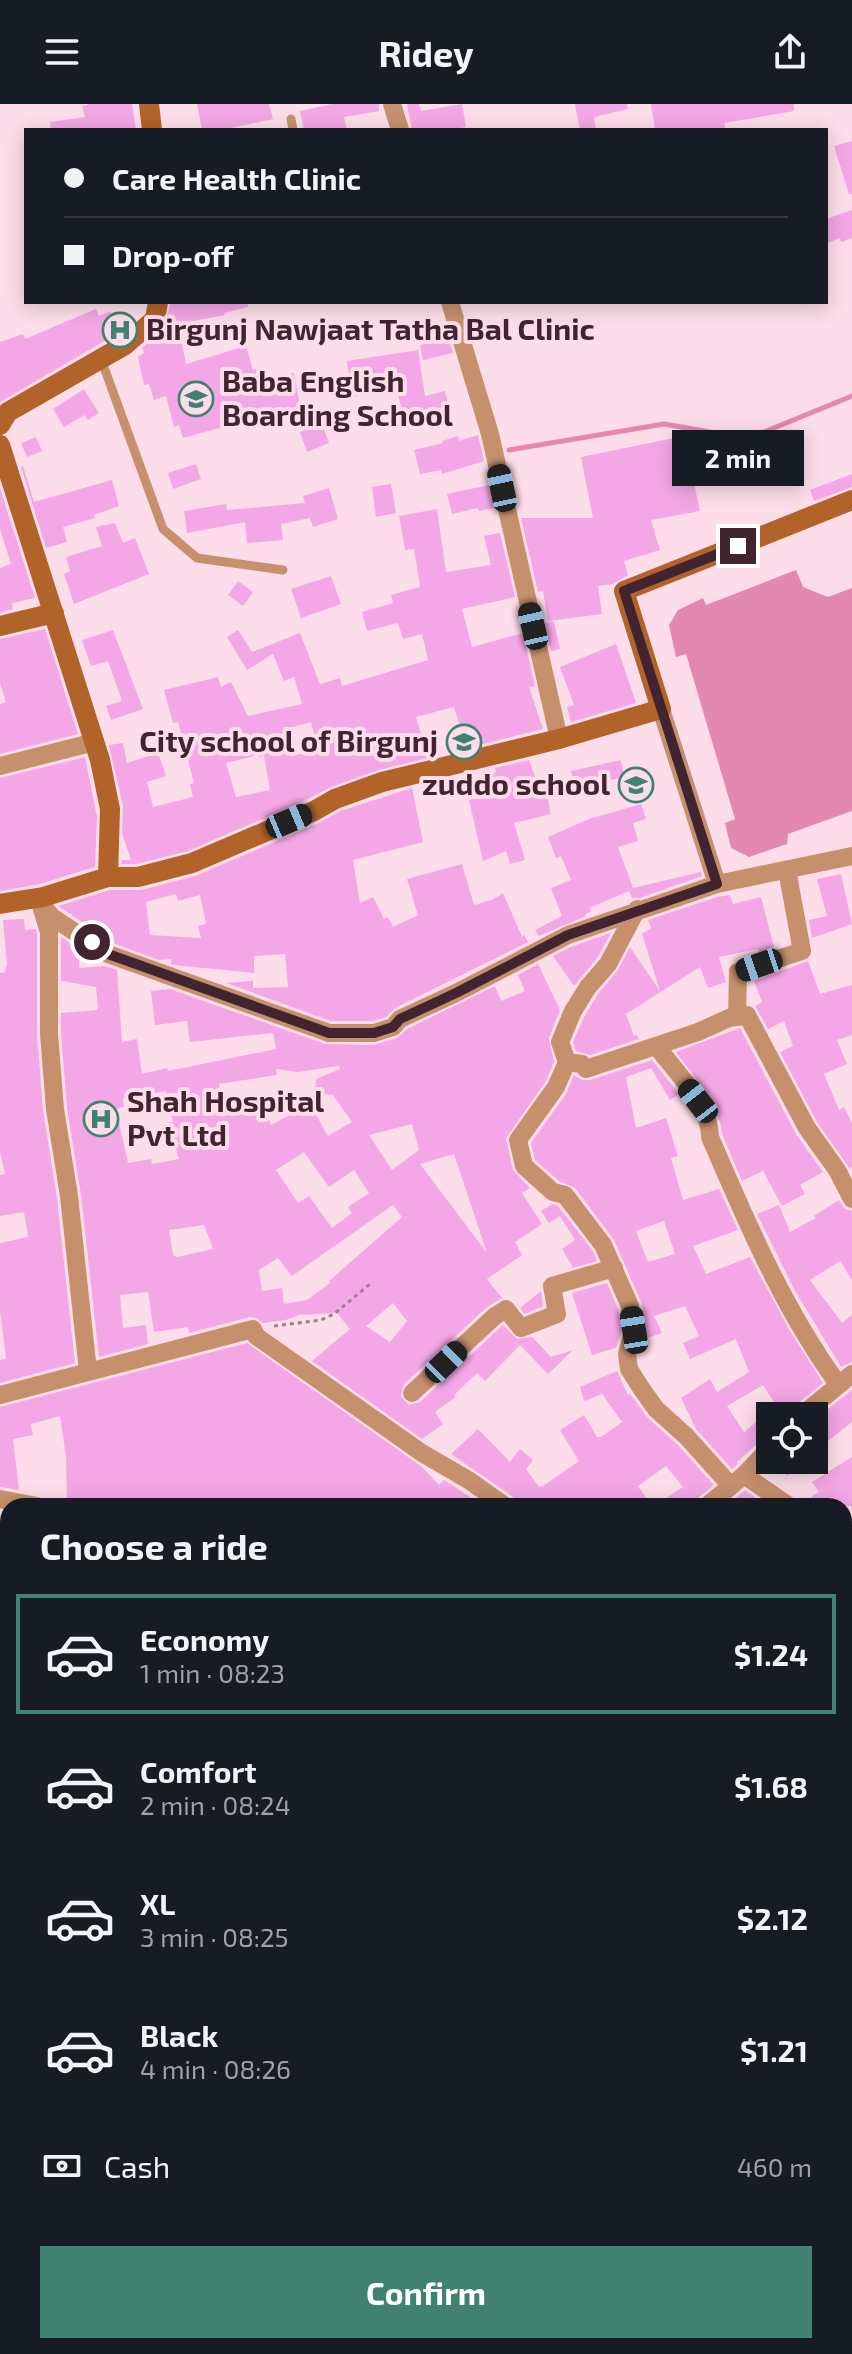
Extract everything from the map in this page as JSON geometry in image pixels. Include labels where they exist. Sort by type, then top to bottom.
[{"type":"street","points":[[149,104],[152,128]]},
{"type":"street","points":[[392,104],[399,128]]},
{"type":"street","points":[[0,425],[8,412],[125,345],[155,319],[158,304]]},
{"type":"street","points":[[451,304],[490,434],[559,739]]},
{"type":"street","points":[[0,445],[95,742],[110,809],[108,877]]},
{"type":"street","points":[[717,884],[624,591],[852,500]]},
{"type":"street","points":[[0,626],[54,613]]},
{"type":"street","points":[[0,904],[42,900],[108,877],[138,877],[192,863],[335,799],[382,782],[559,739],[661,709]]},
{"type":"street","points":[[0,766],[95,742]]},
{"type":"street","points":[[42,900],[52,917],[108,954],[329,1033],[374,1033],[393,1027],[400,1019],[568,935],[637,909],[717,884],[852,856]]},
{"type":"street","points":[[737,1017],[738,972],[802,951],[787,870]]},
{"type":"street","points":[[42,900],[41,912],[49,932],[49,1034],[55,1109],[69,1196],[88,1371]]},
{"type":"street","points":[[637,909],[608,964],[573,1011],[560,1042],[567,1062],[556,1087],[518,1140],[524,1166],[553,1192],[565,1195],[603,1245],[630,1306],[634,1330],[627,1354],[629,1369],[656,1409],[737,1480],[773,1498]]},
{"type":"street","points":[[567,1062],[582,1064],[586,1069],[747,1015],[807,1128],[837,1170],[852,1199]]},
{"type":"street","points":[[664,1044],[661,1052],[698,1101],[710,1123],[710,1137],[762,1254],[812,1349],[845,1379],[818,1402]]},
{"type":"street","points":[[412,1393],[506,1309],[521,1328],[545,1319],[557,1314],[552,1286],[614,1268]]},
{"type":"street","points":[[0,1395],[253,1329],[256,1336],[422,1453],[494,1498]]},
{"type":"street","points":[[716,1498],[756,1462]]},
{"type":"lane","points":[[101,359],[163,529],[197,558],[283,570]]},
{"type":"path","points":[[253,1329],[321,1320],[334,1314],[370,1284]]},
{"type":"shaded area","points":[[796,570],[803,587],[828,597],[852,588],[852,811],[788,834],[787,844],[749,857],[731,848],[725,823],[735,819],[686,654],[676,657],[669,625],[678,610],[703,598],[706,605]]},
{"type":"building","points":[[132,104],[136,128],[51,128],[50,122],[85,117],[82,106]]},
{"type":"building","points":[[197,104],[269,104],[273,119],[231,128],[202,128]]},
{"type":"building","points":[[332,104],[379,104],[379,111],[344,117],[347,128],[304,128],[300,111]]},
{"type":"building","points":[[407,104],[419,104],[421,111],[462,104],[466,127],[412,128]]},
{"type":"building","points":[[575,104],[627,104],[628,109],[594,117],[596,128],[580,128]]},
{"type":"building","points":[[651,104],[794,104],[794,111],[724,123],[725,128],[655,128]]},
{"type":"building","points":[[852,141],[852,194],[849,194],[834,146]]},
{"type":"building","points":[[852,210],[852,238],[841,242],[840,238],[828,243],[828,218]]},
{"type":"building","points":[[170,304],[248,304],[248,307],[225,315],[178,324],[186,364],[246,346],[253,370],[261,368],[264,379],[294,373],[300,406],[183,438],[179,425],[174,427],[166,396],[154,400],[149,384],[144,385],[138,357],[144,353],[142,348],[164,328]]},
{"type":"building","points":[[96,309],[99,316],[110,311],[120,332],[0,402],[0,342],[23,334],[25,339]]},
{"type":"building","points":[[449,339],[453,353],[423,360],[420,345]]},
{"type":"building","points":[[418,350],[425,396],[445,391],[449,408],[404,418],[397,391],[352,397],[347,361]]},
{"type":"building","points":[[84,389],[99,413],[88,420],[85,415],[64,427],[53,409]]},
{"type":"building","points":[[322,424],[329,443],[307,452],[300,432]]},
{"type":"building","points":[[478,435],[484,461],[442,474],[441,470],[420,474],[414,450],[458,436],[459,441]]},
{"type":"building","points":[[684,436],[700,511],[651,520],[660,550],[624,561],[628,575],[613,584],[598,586],[602,614],[548,621],[543,591],[538,592],[521,518],[593,518],[581,457]]},
{"type":"building","points":[[36,437],[42,451],[27,457],[21,443]]},
{"type":"building","points":[[196,464],[201,479],[173,489],[168,473]]},
{"type":"building","points":[[23,466],[34,502],[112,480],[119,506],[94,515],[95,518],[63,527],[67,542],[46,548]]},
{"type":"building","points":[[852,474],[852,487],[814,501],[810,490]]},
{"type":"building","points":[[391,484],[396,513],[376,517],[372,487]]},
{"type":"building","points":[[489,485],[495,508],[452,514],[447,494]]},
{"type":"building","points":[[0,488],[35,598],[12,603],[13,609],[0,613],[0,568],[11,564],[0,529]]},
{"type":"building","points":[[329,488],[338,519],[313,527],[310,518],[281,524],[283,540],[247,543],[245,522],[187,533],[184,511],[226,504],[227,510],[305,503],[303,496]]},
{"type":"building","points":[[437,509],[446,572],[491,565],[484,536],[500,533],[515,597],[462,609],[472,647],[523,633],[535,686],[529,687],[543,729],[467,748],[454,707],[416,717],[428,758],[378,770],[331,787],[188,851],[136,864],[121,864],[122,860],[131,860],[122,833],[123,806],[109,745],[123,743],[127,763],[158,753],[166,776],[147,782],[153,807],[193,797],[190,784],[194,783],[178,722],[173,723],[164,690],[218,677],[221,687],[231,682],[248,716],[302,704],[294,677],[284,681],[273,654],[247,670],[227,637],[238,630],[252,652],[300,633],[320,684],[340,678],[342,686],[428,660],[422,634],[403,639],[398,623],[367,631],[362,612],[393,603],[391,595],[420,587],[414,549],[405,550],[399,516]],"holes":[[[311,722],[318,750],[292,756],[286,729]],[[264,756],[270,790],[236,797],[226,763]]]},
{"type":"building","points":[[115,523],[123,543],[135,538],[149,574],[74,604],[64,574],[70,571],[66,557],[102,546],[96,527]]},
{"type":"building","points":[[331,576],[341,604],[301,618],[291,589]]},
{"type":"building","points":[[238,581],[253,592],[243,606],[228,595]]},
{"type":"building","points":[[554,621],[560,649],[551,651],[545,623]]},
{"type":"building","points":[[45,629],[78,734],[0,754],[0,704],[6,702],[0,683],[0,639]]},
{"type":"building","points":[[113,630],[143,709],[111,720],[106,706],[122,701],[108,661],[91,666],[82,640]]},
{"type":"building","points":[[616,644],[636,703],[571,722],[567,707],[574,705],[560,667]]},
{"type":"building","points":[[85,757],[97,817],[95,867],[40,884],[0,891],[0,778]]},
{"type":"building","points":[[529,760],[539,788],[545,786],[551,814],[514,823],[525,860],[510,864],[506,851],[483,861],[469,800],[490,795],[484,776],[496,772],[495,768]]},
{"type":"building","points":[[621,760],[624,777],[575,789],[571,771]]},
{"type":"building","points":[[412,788],[423,842],[353,860],[360,903],[373,897],[384,919],[388,917],[393,927],[418,915],[407,879],[462,864],[474,905],[503,893],[522,937],[524,935],[528,942],[395,1008],[386,1017],[372,1021],[331,1021],[226,983],[253,981],[253,988],[288,987],[285,954],[254,956],[254,973],[174,965],[171,959],[159,960],[113,943],[58,906],[110,890],[141,890],[195,876],[340,811]],"holes":[[[176,894],[178,901],[200,895],[206,924],[198,926],[201,938],[150,935],[146,902]]]},
{"type":"building","points":[[641,804],[646,819],[633,823],[638,841],[618,847],[633,888],[701,872],[702,876],[640,898],[632,898],[629,891],[589,908],[591,912],[586,916],[539,936],[535,930],[562,916],[551,888],[571,880],[561,856],[556,858],[548,837],[589,819]]},
{"type":"building","points":[[841,874],[852,924],[812,938],[809,920],[827,916],[817,879]]},
{"type":"building","points":[[730,895],[733,904],[761,897],[774,947],[719,957],[726,982],[708,988],[700,967],[626,1014],[634,1036],[637,1035],[639,1039],[590,1055],[576,1051],[573,1042],[584,1017],[618,970],[630,947],[660,991],[642,934],[651,928],[648,920]]},
{"type":"building","points":[[24,919],[25,930],[36,929],[37,934],[37,1034],[43,1110],[57,1198],[75,1363],[0,1383],[0,1360],[6,1359],[0,1310],[0,1243],[28,1237],[24,1212],[0,1216],[0,1175],[5,1174],[0,1152],[0,973],[5,972],[7,964],[3,920]]},
{"type":"building","points":[[611,933],[598,957],[574,986],[553,956]]},
{"type":"building","points":[[61,937],[80,950],[79,968],[105,966],[117,970],[122,1042],[137,1039],[142,1074],[276,1049],[273,1033],[190,1042],[187,1021],[155,1025],[151,991],[170,989],[325,1044],[374,1045],[397,1038],[407,1029],[495,986],[501,1001],[525,991],[518,975],[538,964],[560,1010],[549,1038],[554,1062],[546,1081],[506,1138],[513,1170],[530,1188],[522,1193],[542,1224],[515,1242],[522,1255],[487,1279],[502,1298],[487,1307],[404,1384],[401,1396],[409,1405],[420,1402],[503,1325],[517,1339],[532,1337],[551,1357],[573,1350],[548,1374],[520,1345],[485,1381],[477,1373],[454,1395],[456,1397],[435,1412],[443,1424],[422,1439],[312,1361],[350,1329],[337,1313],[299,1315],[263,1323],[250,1317],[189,1333],[188,1327],[154,1332],[148,1292],[120,1295],[123,1328],[146,1325],[148,1344],[99,1357],[81,1195],[67,1108],[61,1034],[61,1013],[98,1010],[96,987],[61,981]],"holes":[[[339,1066],[340,1069],[316,1079],[315,1093],[333,1095],[352,1122],[328,1136],[310,1104],[271,1125],[261,1101],[223,1117],[219,1084],[277,1075],[276,1069],[298,1072]],[[166,1091],[173,1122],[168,1123],[179,1159],[152,1164],[151,1159],[128,1163],[116,1109],[124,1107],[123,1099]],[[412,1124],[419,1150],[392,1170],[369,1135]],[[304,1152],[329,1187],[354,1170],[369,1193],[348,1207],[352,1213],[332,1228],[309,1196],[298,1203],[276,1170]],[[454,1154],[487,1253],[420,1164]],[[393,1205],[402,1217],[307,1300],[284,1304],[282,1288],[262,1291],[259,1270],[278,1258],[292,1276]],[[204,1225],[213,1249],[177,1257],[173,1255],[169,1230]],[[393,1303],[407,1321],[390,1342],[366,1326]]]},
{"type":"building","points":[[808,961],[820,994],[852,985],[852,1035],[837,1040],[847,1064],[824,1074],[839,1110],[844,1107],[852,1123],[850,1169],[817,1122],[780,1052],[793,1046],[784,1021],[768,1029],[755,1006],[762,1002],[754,981]]},
{"type":"building","points":[[740,1028],[796,1134],[823,1172],[800,1185],[805,1194],[782,1206],[763,1171],[742,1181],[710,1097],[676,1052]]},
{"type":"building","points":[[652,1060],[679,1094],[670,1100],[651,1068],[626,1077],[636,1128],[666,1118],[678,1156],[671,1158],[683,1200],[719,1189],[738,1230],[693,1246],[706,1274],[750,1257],[790,1331],[823,1383],[799,1402],[774,1402],[763,1385],[727,1406],[744,1432],[756,1422],[756,1445],[732,1469],[696,1429],[681,1398],[710,1379],[717,1392],[749,1372],[736,1339],[690,1359],[683,1343],[699,1336],[685,1306],[654,1316],[662,1333],[644,1339],[646,1328],[642,1304],[614,1240],[575,1188],[559,1181],[535,1160],[531,1143],[566,1094],[574,1075],[582,1080]],"holes":[[[664,1221],[675,1254],[648,1262],[636,1231]]]},
{"type":"building","points":[[839,1200],[845,1209],[852,1211],[852,1280],[840,1261],[810,1280],[842,1323],[852,1315],[852,1362],[841,1367],[794,1289],[757,1214],[779,1205],[790,1232],[816,1218],[814,1216]]},
{"type":"building","points":[[552,1204],[558,1206],[593,1251],[597,1261],[565,1270],[573,1267],[562,1249],[575,1240],[560,1216],[549,1223],[541,1211]]},
{"type":"building","points":[[607,1283],[622,1329],[616,1348],[592,1355],[572,1293]]},
{"type":"building","points":[[541,1291],[543,1306],[525,1314],[520,1308]]},
{"type":"building","points":[[247,1343],[422,1467],[439,1485],[444,1480],[472,1498],[67,1498],[66,1457],[60,1416],[31,1424],[33,1435],[13,1439],[19,1490],[0,1487],[0,1407]]},
{"type":"building","points":[[617,1371],[628,1395],[714,1485],[699,1498],[666,1498],[683,1487],[666,1466],[638,1486],[646,1498],[513,1498],[451,1454],[478,1429],[510,1462],[520,1449],[533,1460],[526,1469],[539,1487],[543,1486],[579,1461],[560,1430],[584,1415],[597,1437],[601,1437],[622,1422],[602,1394],[584,1401],[580,1387]]},
{"type":"building","points":[[852,1390],[852,1422],[828,1441],[828,1409]]},
{"type":"building","points":[[852,1457],[852,1498],[812,1498],[819,1492],[812,1482]]},
{"type":"building","points":[[745,1490],[756,1498],[736,1498]]},
{"type":"waterway","points":[[509,450],[664,424],[733,436],[764,432],[852,396]]},
{"type":"place","name":"Birgunj Nawjaat Tatha Bal Clinic","points":[[120,330]]},
{"type":"place","name":"Baba English Boarding School","points":[[196,399]]},
{"type":"place","name":"City school of Birgunj","points":[[464,742]]},
{"type":"place","name":"zuddo school","points":[[636,785]]},
{"type":"place","name":"Shah Hospital Pvt Ltd","points":[[101,1119]]},
{"type":"route","points":[[92,942],[108,954],[329,1033],[374,1033],[393,1027],[400,1019],[568,935],[717,884],[624,591],[738,546]]}]
